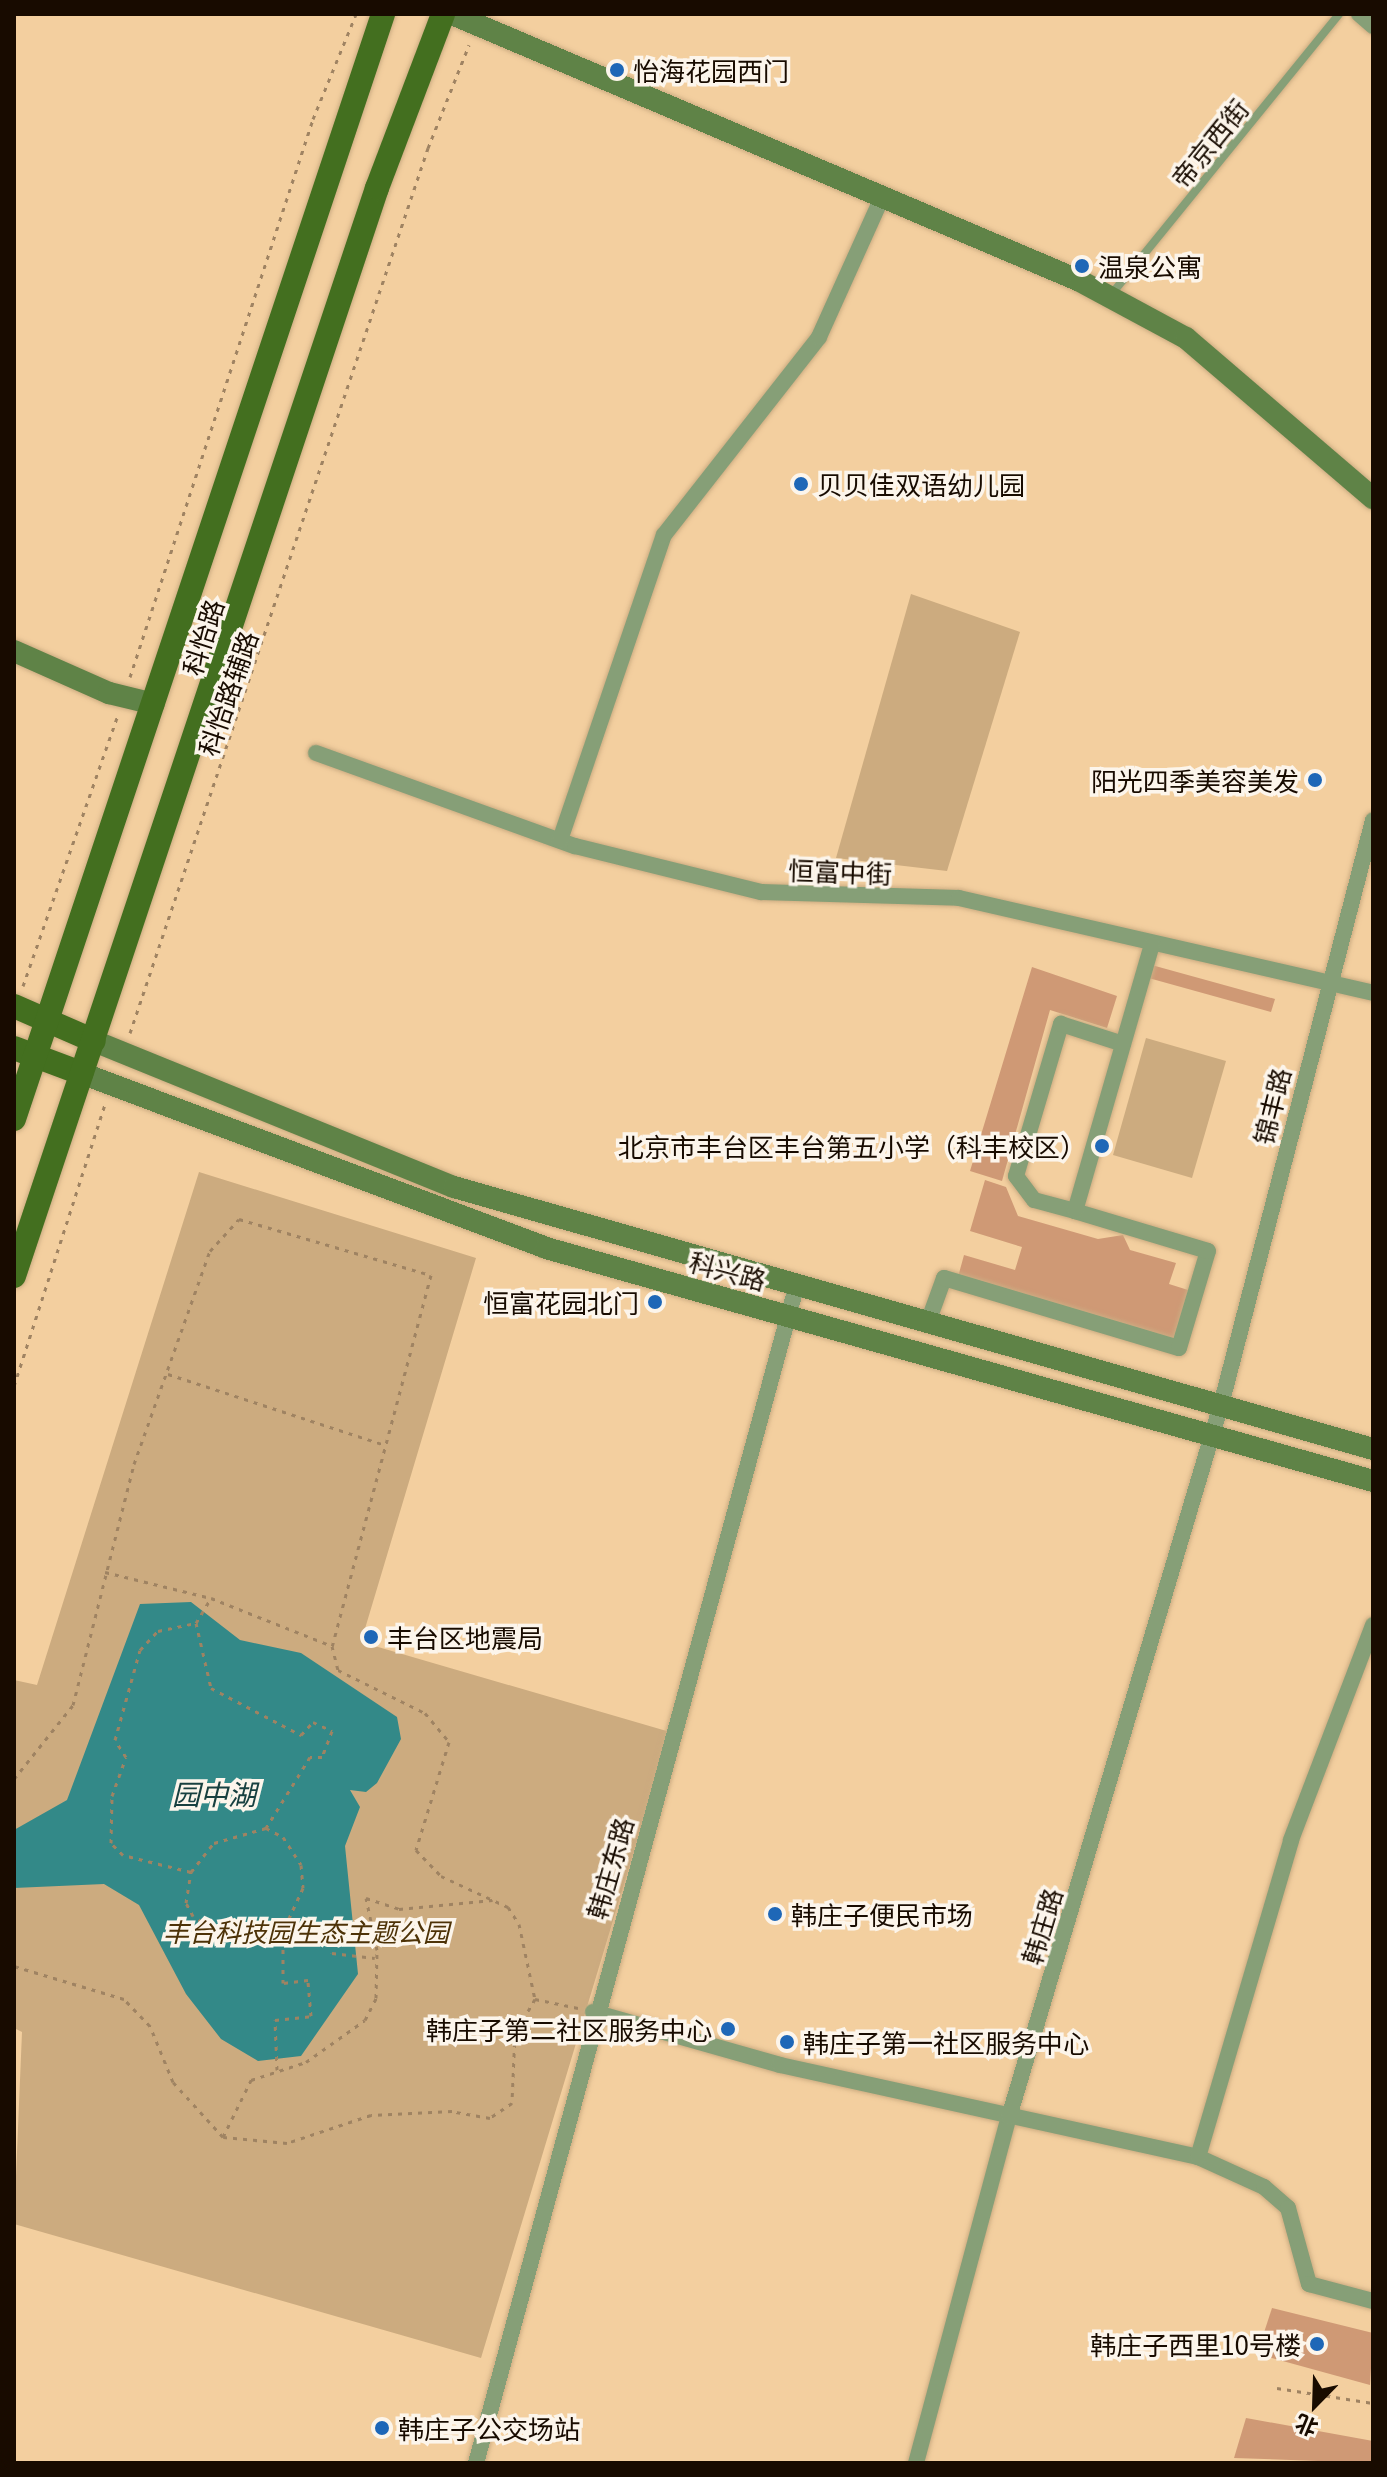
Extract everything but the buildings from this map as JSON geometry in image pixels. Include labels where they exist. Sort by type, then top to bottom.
[{"type":"main road","name":"科怡路","points":[[14,1119],[25,1052],[48,1021],[383,14]]},
{"type":"main road","name":"科怡路","points":[[14,1276],[377,188],[443,14]]},
{"type":"main road","points":[[452,14],[883,195],[1110,297],[1186,338],[1373,498]]},
{"type":"main road","points":[[14,651],[123,698],[154,704]]},
{"type":"main road","points":[[15,1006],[94,1041]]},
{"type":"main road","name":"科兴路","points":[[94,1041],[454,1187],[796,1288],[1373,1449]]},
{"type":"main road","points":[[25,1052],[81,1073]]},
{"type":"main road","name":"科兴路","points":[[81,1073],[461,1220],[1373,1481]]},
{"type":"street","points":[[1359,14],[1373,26]]},
{"type":"street","points":[[560,840],[664,535],[819,337],[883,195]]},
{"type":"street","name":"恒富中街","points":[[316,753],[560,840],[761,892],[959,898],[1325,987],[1373,993]]},
{"type":"street","name":"锦丰路","points":[[1221,1405],[1325,987],[1373,820]]},
{"type":"street","points":[[1075,1211],[1152,945]]},
{"type":"street","points":[[927,1325],[944,1278],[1179,1348],[1208,1251],[1034,1200],[1016,1176],[1061,1024],[1123,1044]]},
{"type":"street","name":"韩庄东路","points":[[476,2463],[593,2012],[791,1316],[796,1288]]},
{"type":"street","name":"韩庄路","points":[[916,2463],[1009,2117],[1221,1405]]},
{"type":"street","points":[[1198,2157],[1291,1840],[1373,1625]]},
{"type":"street","points":[[593,2012],[780,2065],[1198,2157],[1264,2187],[1288,2208],[1309,2284],[1373,2301]]},
{"type":"lane","name":"帝京西街","points":[[1110,297],[1339,14]]},
{"type":"path","points":[[15,1006],[123,698],[313,119],[356,14]]},
{"type":"path","name":"科怡路辅路","points":[[123,1053],[428,148],[478,24]]},
{"type":"path","points":[[14,1386],[111,1085]]},
{"type":"path","points":[[14,1779],[40,1755],[73,1705],[103,1572],[210,1251],[239,1219],[431,1275],[332,1646],[338,1670],[425,1713],[449,1742],[418,1822],[416,1850],[441,1876],[495,1899],[519,1924],[535,1999],[515,2033],[512,2103],[490,2118],[452,2111],[371,2115],[287,2143],[223,2137],[173,2082],[150,2026],[124,1999],[14,1966]]},
{"type":"path","points":[[167,1374],[385,1445]]},
{"type":"path","points":[[103,1572],[211,1598],[332,1646]]},
{"type":"path","points":[[211,1598],[196,1623],[211,1688],[301,1735],[313,1722],[332,1731],[322,1757],[310,1757],[266,1828],[214,1843],[191,1872],[186,1903],[193,1916],[227,1938],[283,1931],[328,1933],[332,1953],[375,1958]]},
{"type":"path","points":[[191,1872],[123,1855],[109,1829],[126,1757],[115,1740],[140,1650],[158,1631],[196,1623]]},
{"type":"path","points":[[266,1828],[283,1837],[301,1865],[303,1888],[283,1931],[283,1983],[308,1980],[311,2016],[275,2020],[277,2070]]},
{"type":"path","points":[[223,2137],[240,2092],[356,2030],[376,1998],[375,1958],[366,1898],[399,1909],[495,1899]]},
{"type":"path","points":[[535,1999],[593,2012]]},
{"type":"path","points":[[1277,2388],[1373,2403]]},
{"type":"green space","points":[[911,594],[1020,632],[947,871],[836,858]]},
{"type":"green space","points":[[1146,1038],[1226,1061],[1192,1178],[1113,1155]]},
{"type":"green space","name":"丰台科技园生态主题公园","points":[[199,1172],[476,1258],[361,1642],[670,1732],[481,2358],[14,2224],[22,2032],[14,2028],[14,1680],[37,1685]]},
{"type":"water","name":"园中湖","points":[[191,1602],[240,1640],[301,1653],[397,1717],[401,1739],[377,1783],[366,1792],[350,1790],[360,1807],[345,1846],[358,1974],[301,2056],[258,2061],[221,2039],[186,1994],[139,1905],[104,1884],[14,1888],[14,1830],[67,1800],[140,1604]]},
{"type":"place","name":"怡海花园西门","points":[[617,70]]},
{"type":"place","name":"温泉公寓","points":[[1082,266]]},
{"type":"place","name":"贝贝佳双语幼儿园","points":[[801,484]]},
{"type":"place","name":"阳光四季美容美发","points":[[1315,780]]},
{"type":"place","name":"北京市丰台区丰台第五小学（科丰校区）","points":[[1102,1146]]},
{"type":"place","name":"恒富花园北门","points":[[655,1302]]},
{"type":"place","name":"丰台区地震局","points":[[371,1637]]},
{"type":"place","name":"韩庄子便民市场","points":[[775,1914]]},
{"type":"place","name":"韩庄子第二社区服务中心","points":[[728,2029]]},
{"type":"place","name":"韩庄子第一社区服务中心","points":[[787,2042]]},
{"type":"place","name":"韩庄子西里10号楼","points":[[1317,2344]]},
{"type":"place","name":"韩庄子公交场站","points":[[382,2428]]}]
